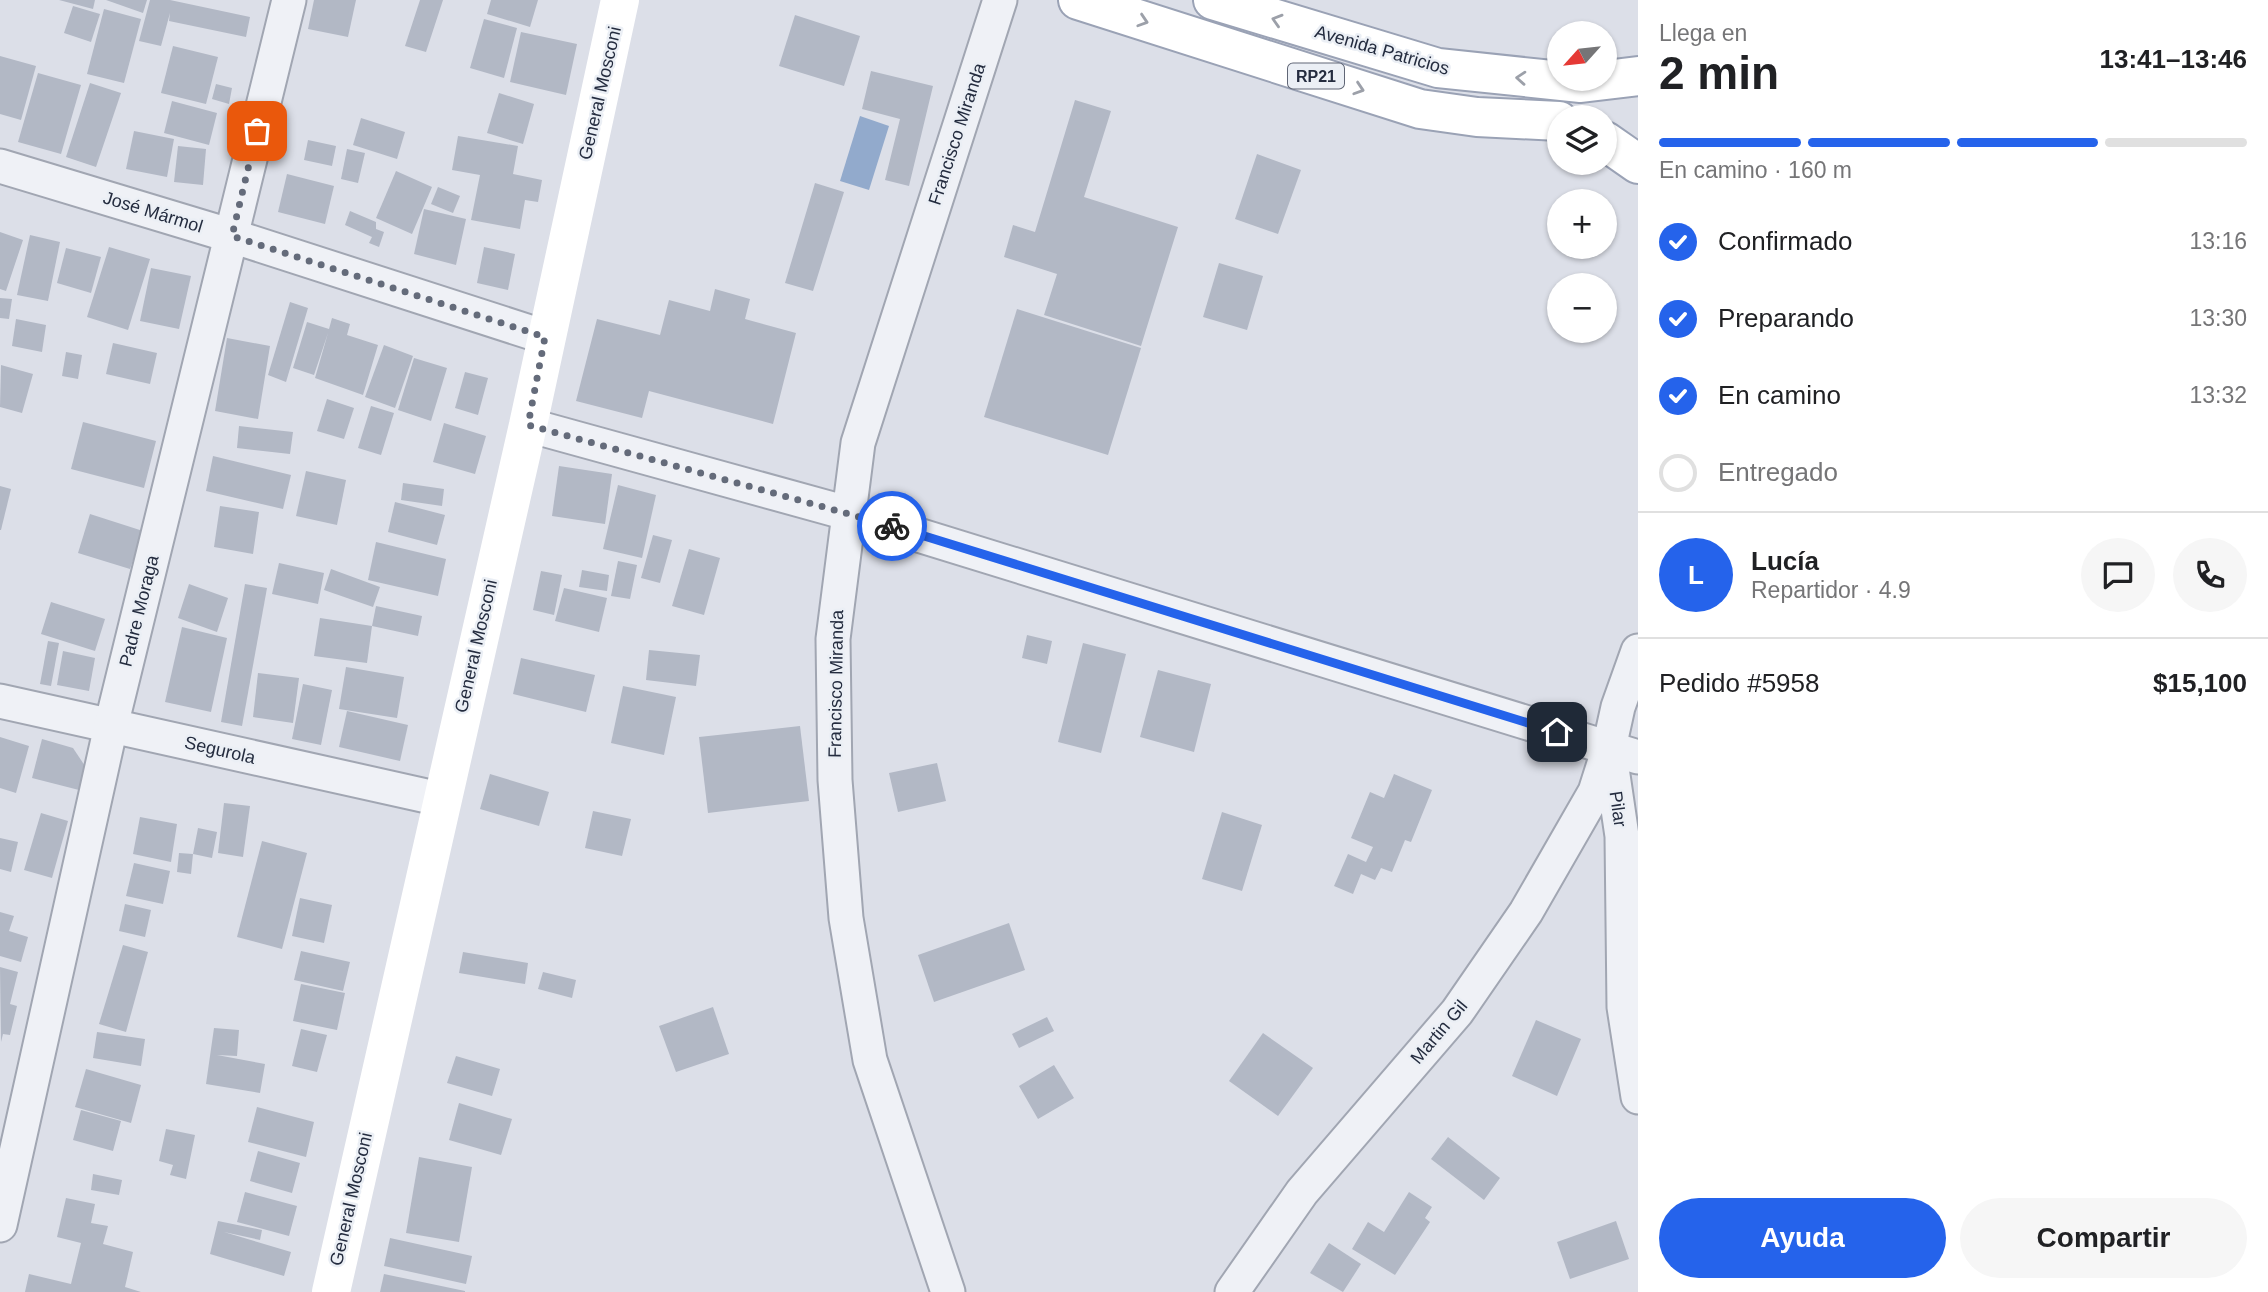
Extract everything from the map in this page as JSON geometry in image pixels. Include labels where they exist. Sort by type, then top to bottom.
[{"type":"street","name":"Padre Moraga","points":[[0,1225],[111,726],[289,0]]},
{"type":"street","name":"General Mosconi","points":[[331,1292],[440,799],[528,425],[620,0]]},
{"type":"street","name":"Francisco Miranda","points":[[948,1292],[870,1060],[846,918],[835,780],[833,639],[858,443],[999,0]]},
{"type":"street","name":"RP21","points":[[1077,0],[1420,109],[1477,117],[1547,120]]},
{"type":"street","name":"Avenida Patricios","points":[[1213,0],[1437,68],[1581,83],[1638,76]]},
{"type":"street","points":[[1617,149],[1638,164]]},
{"type":"street","name":"José Mármol","points":[[0,166],[232,236],[545,337]]},
{"type":"street","points":[[528,425],[848,513],[1624,752]]},
{"type":"street","name":"Pilar","points":[[1638,651],[1618,707],[1624,752],[1624,1007],[1638,1097]]},
{"type":"street","name":"Segurola","points":[[0,701],[440,799]]},
{"type":"street","name":"Martin Gil","points":[[1232,1292],[1302,1192],[1457,1012],[1526,912],[1595,792],[1624,752]]},
{"type":"water","points":[[860,116],[889,126],[869,190],[840,181]]},
{"type":"building","points":[[59,0],[95,0],[93,9]]},
{"type":"building","points":[[106,0],[147,0],[143,13]]},
{"type":"building","points":[[150,0],[170,0],[250,17],[246,37],[169,21],[170,13],[161,46],[139,41]]},
{"type":"building","points":[[314,0],[356,0],[348,37],[308,29]]},
{"type":"building","points":[[420,0],[443,0],[426,52],[405,46]]},
{"type":"building","points":[[491,0],[538,0],[530,27],[487,14]]},
{"type":"building","points":[[73,6],[100,14],[91,42],[64,33]]},
{"type":"building","points":[[104,9],[141,19],[124,83],[87,74]]},
{"type":"building","points":[[795,15],[860,36],[844,86],[779,66]]},
{"type":"building","points":[[484,19],[517,28],[504,78],[470,68]]},
{"type":"building","points":[[521,32],[577,44],[566,95],[510,82]]},
{"type":"building","points":[[173,46],[218,57],[206,104],[161,93]]},
{"type":"building","points":[[0,56],[36,66],[21,120],[0,114]]},
{"type":"building","points":[[871,71],[933,86],[909,186],[885,180],[900,119],[862,109]]},
{"type":"building","points":[[38,73],[81,85],[61,154],[18,142]]},
{"type":"building","points":[[90,83],[121,93],[96,167],[66,157]]},
{"type":"building","points":[[216,84],[232,88],[229,104],[212,99]]},
{"type":"building","points":[[499,93],[534,104],[523,144],[487,133]]},
{"type":"building","points":[[1075,100],[1111,111],[1084,197],[1178,227],[1141,346],[1044,315],[1057,274],[1004,257],[1013,225],[1035,232]]},
{"type":"building","points":[[172,101],[217,113],[209,145],[164,133]]},
{"type":"building","points":[[361,118],[405,132],[397,159],[353,145]]},
{"type":"building","points":[[134,131],[174,139],[167,177],[126,169]]},
{"type":"building","points":[[458,136],[518,146],[513,174],[542,180],[538,202],[525,200],[520,229],[471,220],[480,175],[452,170]]},
{"type":"building","points":[[308,140],[336,146],[332,166],[304,160]]},
{"type":"building","points":[[178,146],[206,149],[203,185],[174,182]]},
{"type":"building","points":[[347,149],[365,153],[358,183],[341,179]]},
{"type":"building","points":[[1257,154],[1301,170],[1278,234],[1235,219]]},
{"type":"building","points":[[396,171],[432,187],[412,234],[376,218]]},
{"type":"building","points":[[287,174],[334,186],[325,224],[278,212]]},
{"type":"building","points":[[815,183],[844,192],[813,291],[785,283]]},
{"type":"building","points":[[438,187],[460,196],[453,213],[431,204]]},
{"type":"building","points":[[424,209],[466,219],[456,265],[414,254]]},
{"type":"building","points":[[350,211],[376,222],[376,229],[384,232],[379,247],[369,243],[372,237],[345,225]]},
{"type":"building","points":[[0,232],[23,240],[6,291],[0,289]]},
{"type":"building","points":[[30,235],[60,242],[48,301],[17,295]]},
{"type":"building","points":[[109,247],[150,259],[128,330],[87,317]]},
{"type":"building","points":[[484,247],[515,254],[508,290],[477,283]]},
{"type":"building","points":[[66,248],[101,257],[91,293],[57,283]]},
{"type":"building","points":[[1219,263],[1263,276],[1247,330],[1203,317]]},
{"type":"building","points":[[151,268],[191,276],[179,329],[140,321]]},
{"type":"building","points":[[715,289],[750,299],[745,319],[796,333],[773,424],[649,391],[642,418],[576,401],[597,319],[660,335],[669,300],[710,311]]},
{"type":"building","points":[[0,298],[12,299],[9,319],[0,318]]},
{"type":"building","points":[[290,302],[308,308],[286,382],[268,375]]},
{"type":"building","points":[[1017,309],[1141,348],[1108,455],[984,417]]},
{"type":"building","points":[[332,318],[350,324],[347,335],[378,345],[363,395],[315,378],[328,333],[314,375],[293,368],[307,322],[329,329]]},
{"type":"building","points":[[16,319],[46,325],[42,352],[12,346]]},
{"type":"building","points":[[227,338],[270,346],[258,419],[215,411]]},
{"type":"building","points":[[113,343],[157,353],[150,384],[106,374]]},
{"type":"building","points":[[384,345],[413,356],[395,408],[365,397]]},
{"type":"building","points":[[66,352],[82,355],[78,379],[62,376]]},
{"type":"building","points":[[414,358],[447,368],[431,421],[398,410]]},
{"type":"building","points":[[1,365],[33,374],[22,413],[0,407]]},
{"type":"building","points":[[465,372],[488,378],[478,415],[455,408]]},
{"type":"building","points":[[327,399],[354,408],[344,439],[317,431]]},
{"type":"building","points":[[371,406],[394,413],[381,455],[358,448]]},
{"type":"building","points":[[83,422],[156,441],[144,488],[71,469]]},
{"type":"building","points":[[444,423],[486,436],[475,474],[433,462]]},
{"type":"building","points":[[239,426],[293,432],[290,454],[237,448]]},
{"type":"building","points":[[213,456],[291,475],[283,509],[206,491]]},
{"type":"building","points":[[559,466],[612,474],[605,524],[552,516]]},
{"type":"building","points":[[306,471],[346,480],[337,525],[296,516]]},
{"type":"building","points":[[403,483],[444,489],[442,506],[401,500]]},
{"type":"building","points":[[618,485],[656,495],[642,558],[603,549]]},
{"type":"building","points":[[0,486],[11,489],[1,530],[0,530]]},
{"type":"building","points":[[395,502],[445,515],[437,545],[388,532]]},
{"type":"building","points":[[220,506],[259,512],[253,554],[214,547]]},
{"type":"building","points":[[90,514],[143,531],[130,569],[78,553]]},
{"type":"building","points":[[653,535],[672,540],[660,583],[641,578]]},
{"type":"building","points":[[376,542],[446,559],[438,596],[368,580]]},
{"type":"building","points":[[689,549],[720,558],[704,615],[672,606]]},
{"type":"building","points":[[618,561],[637,565],[630,599],[611,596]]},
{"type":"building","points":[[279,563],[324,573],[318,604],[272,594]]},
{"type":"building","points":[[331,569],[380,587],[373,607],[324,590]]},
{"type":"building","points":[[582,570],[609,575],[607,591],[579,587]]},
{"type":"building","points":[[541,571],[562,575],[554,615],[533,610]]},
{"type":"building","points":[[189,584],[228,598],[217,632],[178,618]]},
{"type":"building","points":[[245,584],[267,588],[242,726],[221,722]]},
{"type":"building","points":[[564,588],[607,598],[599,632],[555,621]]},
{"type":"building","points":[[51,602],[105,619],[95,651],[41,634]]},
{"type":"building","points":[[376,606],[422,616],[418,636],[372,626]]},
{"type":"building","points":[[320,618],[372,626],[367,663],[314,656]]},
{"type":"building","points":[[182,627],[227,638],[211,712],[165,702]]},
{"type":"building","points":[[1027,635],[1052,641],[1047,664],[1022,658]]},
{"type":"building","points":[[48,641],[59,643],[51,686],[40,684]]},
{"type":"building","points":[[1083,643],[1126,654],[1101,753],[1058,742]]},
{"type":"building","points":[[649,650],[700,655],[696,686],[646,680]]},
{"type":"building","points":[[63,651],[95,658],[89,691],[57,685]]},
{"type":"building","points":[[521,658],[595,675],[586,712],[513,694]]},
{"type":"building","points":[[346,667],[404,677],[397,718],[339,709]]},
{"type":"building","points":[[1158,670],[1211,684],[1194,752],[1140,737]]},
{"type":"building","points":[[258,673],[299,678],[293,723],[253,717]]},
{"type":"building","points":[[303,684],[332,690],[321,745],[292,739]]},
{"type":"building","points":[[623,686],[676,697],[664,755],[611,743]]},
{"type":"building","points":[[347,711],[408,725],[400,761],[339,747]]},
{"type":"building","points":[[800,726],[809,801],[708,813],[699,737]]},
{"type":"building","points":[[0,737],[29,746],[16,793],[0,788]]},
{"type":"building","points":[[42,739],[73,748],[85,766],[79,790],[32,778]]},
{"type":"building","points":[[937,763],[946,801],[898,812],[889,773]]},
{"type":"building","points":[[490,774],[549,792],[539,826],[480,809]]},
{"type":"building","points":[[1394,774],[1432,790],[1411,842],[1405,840],[1392,872],[1381,868],[1375,880],[1361,874],[1353,894],[1334,886],[1348,854],[1366,862],[1373,847],[1351,838],[1370,792],[1384,798]]},
{"type":"building","points":[[224,803],[250,806],[243,857],[218,853]]},
{"type":"building","points":[[593,811],[631,819],[622,856],[585,848]]},
{"type":"building","points":[[1222,812],[1262,825],[1242,891],[1202,879]]},
{"type":"building","points":[[41,813],[68,821],[52,878],[24,870]]},
{"type":"building","points":[[140,817],[177,824],[171,862],[133,854]]},
{"type":"building","points":[[198,828],[217,832],[212,858],[193,854]]},
{"type":"building","points":[[0,838],[18,842],[11,872],[0,869]]},
{"type":"building","points":[[262,841],[307,853],[282,949],[237,937]]},
{"type":"building","points":[[179,853],[193,854],[191,874],[177,872]]},
{"type":"building","points":[[134,863],[170,871],[163,904],[126,896]]},
{"type":"building","points":[[300,898],[332,905],[324,943],[292,936]]},
{"type":"building","points":[[125,904],[151,910],[145,937],[119,931]]},
{"type":"building","points":[[0,912],[14,916],[9,931],[28,937],[21,962],[0,956]]},
{"type":"building","points":[[1009,923],[1025,970],[934,1002],[918,955]]},
{"type":"building","points":[[123,945],[148,952],[126,1032],[99,1024]]},
{"type":"building","points":[[301,951],[350,962],[343,991],[294,980]]},
{"type":"building","points":[[463,952],[528,963],[525,984],[459,973]]},
{"type":"building","points":[[0,967],[18,972],[10,1004],[17,1006],[10,1035],[3,1034],[1,1042]]},
{"type":"building","points":[[543,972],[576,980],[572,998],[538,989]]},
{"type":"building","points":[[301,984],[345,993],[337,1030],[293,1021]]},
{"type":"building","points":[[713,1007],[729,1054],[676,1072],[659,1026]]},
{"type":"building","points":[[1047,1017],[1054,1031],[1019,1048],[1012,1034]]},
{"type":"building","points":[[1536,1020],[1581,1039],[1557,1096],[1512,1076]]},
{"type":"building","points":[[214,1028],[239,1030],[237,1056],[217,1055],[265,1064],[260,1093],[206,1084]]},
{"type":"building","points":[[301,1029],[327,1035],[317,1072],[292,1066]]},
{"type":"building","points":[[97,1032],[145,1039],[141,1066],[93,1058]]},
{"type":"building","points":[[1263,1033],[1313,1068],[1278,1116],[1229,1081]]},
{"type":"building","points":[[456,1056],[500,1069],[492,1096],[447,1083]]},
{"type":"building","points":[[1054,1065],[1074,1098],[1038,1119],[1019,1086]]},
{"type":"building","points":[[86,1069],[141,1085],[131,1123],[75,1107]]},
{"type":"building","points":[[459,1103],[512,1119],[501,1155],[449,1140]]},
{"type":"building","points":[[257,1107],[314,1122],[306,1157],[248,1142]]},
{"type":"building","points":[[81,1110],[121,1121],[113,1151],[73,1140]]},
{"type":"building","points":[[166,1129],[195,1135],[186,1179],[170,1175],[173,1165],[159,1161]]},
{"type":"building","points":[[1448,1137],[1500,1178],[1484,1200],[1431,1159]]},
{"type":"building","points":[[258,1151],[300,1163],[292,1193],[250,1181]]},
{"type":"building","points":[[419,1157],[472,1167],[459,1242],[406,1233]]},
{"type":"building","points":[[93,1174],[122,1180],[119,1195],[91,1190]]},
{"type":"building","points":[[245,1192],[297,1206],[289,1236],[237,1222]]},
{"type":"building","points":[[1409,1192],[1432,1207],[1425,1218],[1430,1222],[1395,1275],[1352,1249],[1368,1222],[1384,1232]]},
{"type":"building","points":[[66,1198],[95,1204],[91,1223],[108,1226],[103,1244],[133,1252],[125,1287],[141,1292],[25,1292],[29,1274],[71,1284],[81,1243],[57,1237]]},
{"type":"building","points":[[218,1221],[262,1230],[260,1240],[224,1232],[291,1252],[284,1276],[210,1254]]},
{"type":"building","points":[[1616,1221],[1629,1259],[1570,1279],[1557,1242]]},
{"type":"building","points":[[390,1238],[472,1256],[466,1284],[384,1266]]},
{"type":"building","points":[[1329,1243],[1361,1264],[1343,1292],[1310,1273]]},
{"type":"building","points":[[384,1274],[465,1291],[465,1292],[380,1292]]},
{"type":"way so far","points":[[257,131],[232,236],[545,337],[528,425],[892,526]]},
{"type":"route","points":[[892,526],[1557,732]]}]
